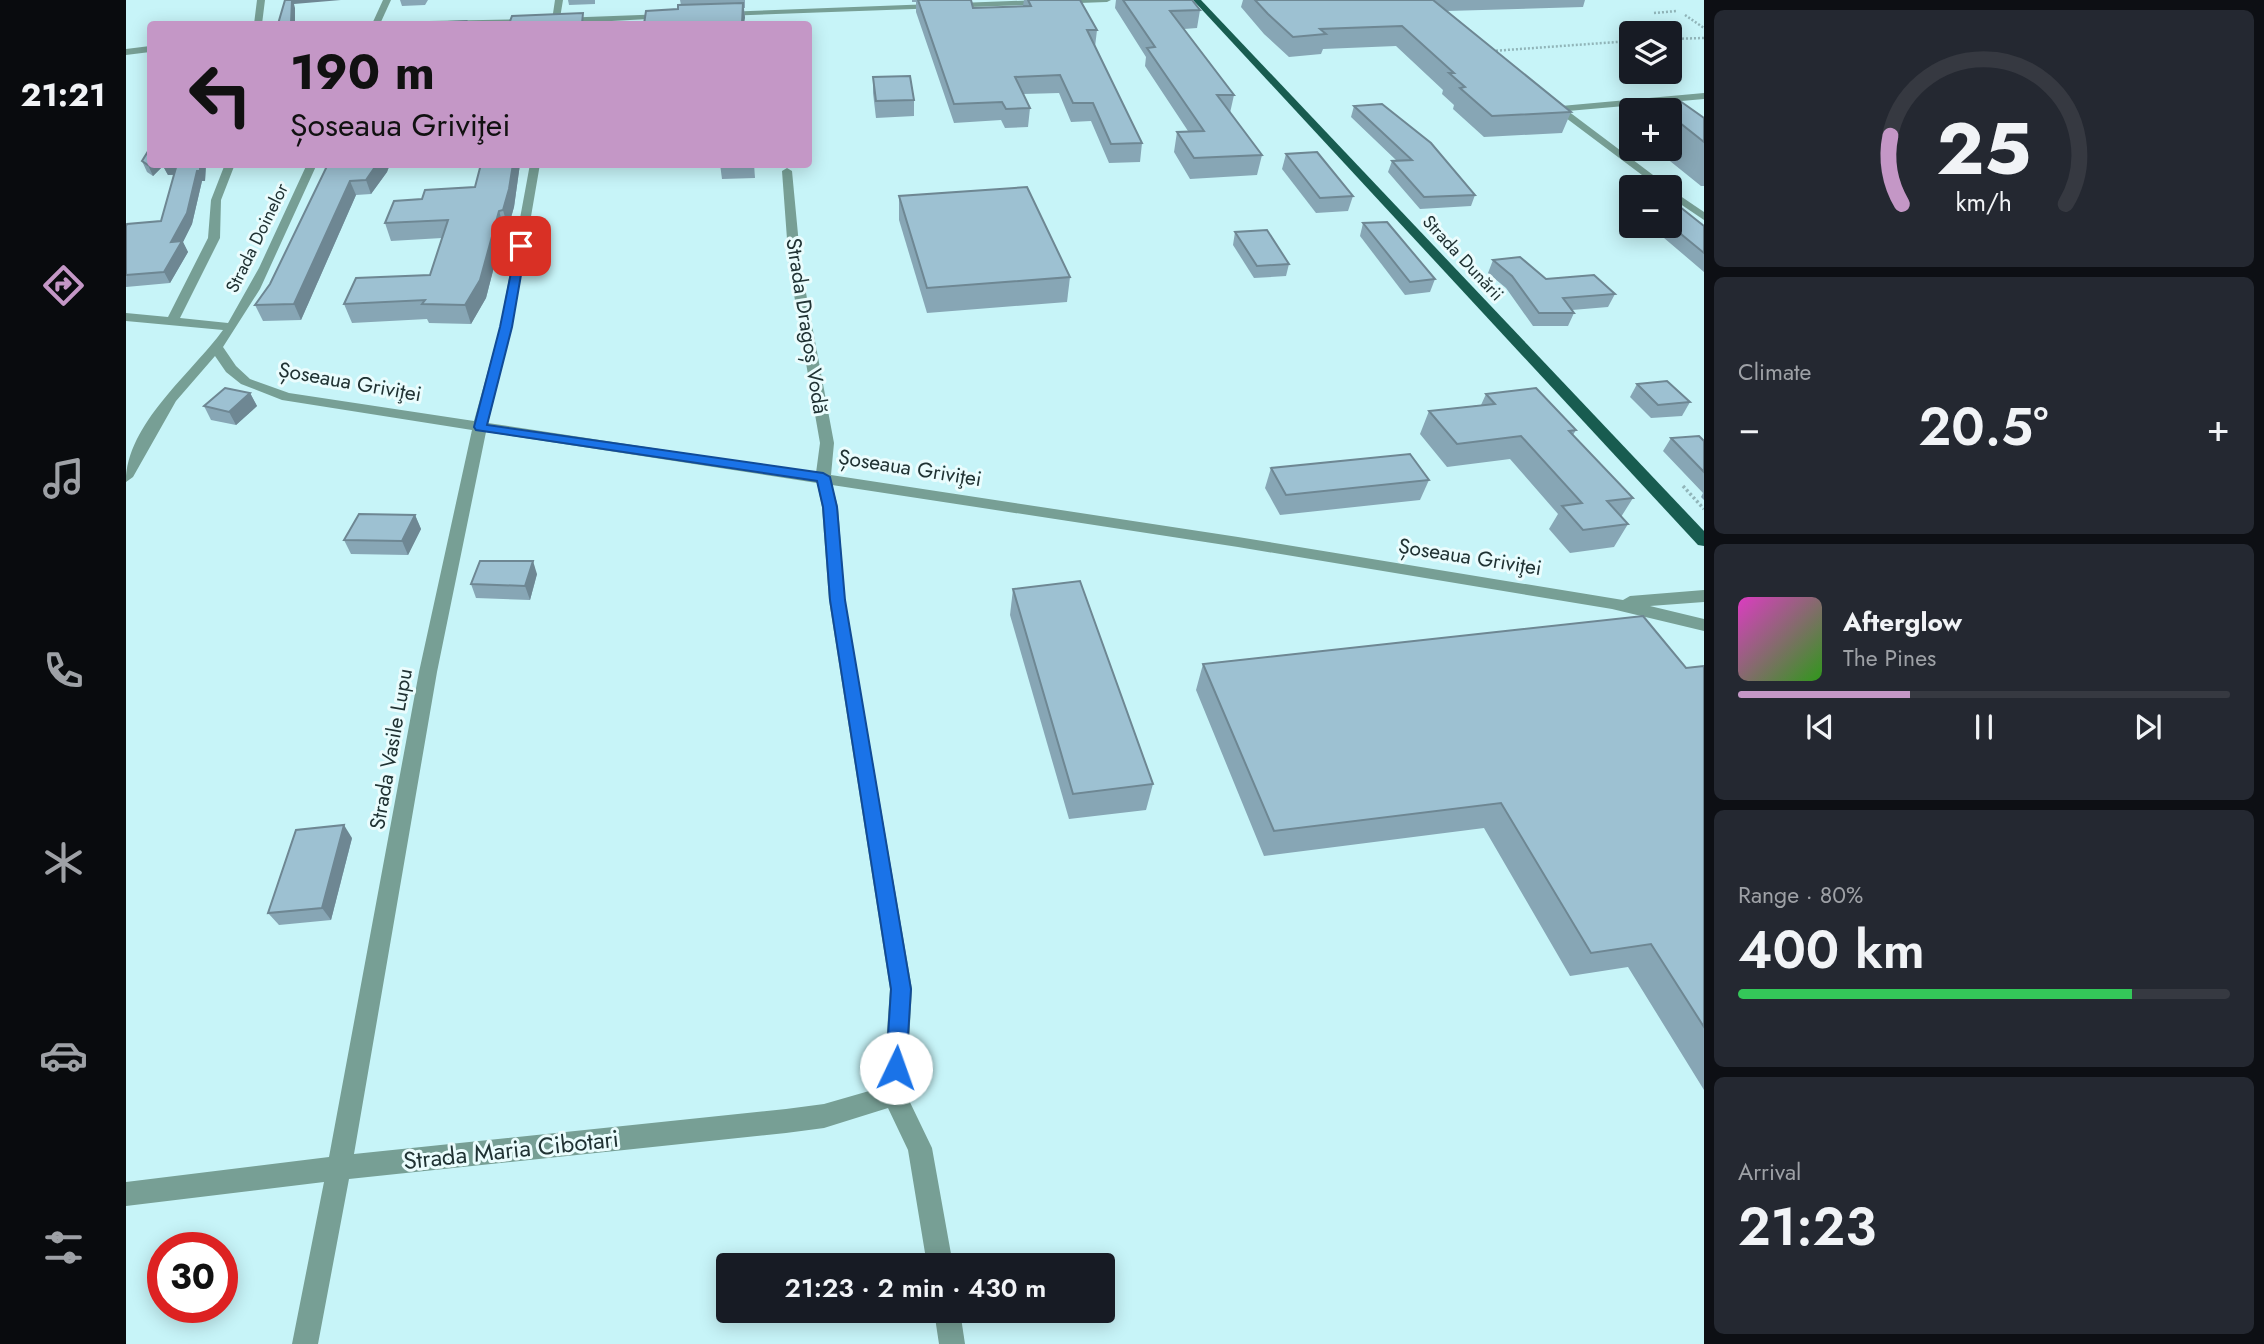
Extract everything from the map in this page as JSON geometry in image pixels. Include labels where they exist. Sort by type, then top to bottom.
[{"type":"main road","name":"Strada Dunării","points":[[1197,0],[1704,541]]},
{"type":"street","points":[[258,21],[257,12],[261,0]]},
{"type":"street","points":[[377,21],[387,0]]},
{"type":"street","points":[[558,21],[559,0]]},
{"type":"street","points":[[754,0],[757,21]]},
{"type":"street","points":[[716,15],[972,2],[1107,0]]},
{"type":"street","points":[[578,21],[676,16]]},
{"type":"street","points":[[126,52],[147,49]]},
{"type":"street","points":[[1540,94],[1648,175]]},
{"type":"street","points":[[1682,98],[1704,96]]},
{"type":"street","points":[[1559,109],[1619,104]]},
{"type":"street","points":[[172,321],[214,238],[216,200],[228,168]]},
{"type":"street","name":"Strada Doinelor","points":[[126,477],[167,405],[232,327],[260,276],[310,168]]},
{"type":"street","name":"Strada Vasile Lupu","points":[[304,1344],[340,1168],[428,671],[480,427],[506,327],[534,168]]},
{"type":"street","name":"Strada Dragoș Vodă","points":[[787,171],[795,266],[827,443],[823,477],[830,507],[837,600],[901,989],[894,1095],[920,1148],[938,1253]]},
{"type":"street","points":[[1682,201],[1704,217]]},
{"type":"street","points":[[126,317],[232,327]]},
{"type":"street","name":"Șoseaua Griviţei","points":[[217,348],[230,372],[253,386],[287,397],[823,477],[1612,603],[1704,625]]},
{"type":"street","name":"Șoseaua Griviţei","points":[[1612,603],[1704,596]]},
{"type":"street","name":"Strada Maria Cibotari","points":[[126,1194],[812,1117],[894,1095]]},
{"type":"street","points":[[949,1323],[952,1344]]},
{"type":"path","points":[[1654,13],[1677,11]]},
{"type":"path","points":[[1685,15],[1704,28]]},
{"type":"path","points":[[1682,39],[1704,38]]},
{"type":"path","points":[[1488,52],[1619,42]]},
{"type":"building","points":[[285,0],[292,0],[291,21],[279,21]]},
{"type":"building","points":[[918,0],[971,0],[973,8],[1031,6],[1028,0],[1080,0],[1097,30],[1087,30],[1142,143],[1111,144],[1093,103],[1073,103],[1060,75],[1015,77],[1030,108],[1006,109],[1002,102],[954,104]]},
{"type":"building","points":[[1123,0],[1192,0],[1200,10],[1170,11],[1234,95],[1217,95],[1262,155],[1194,158],[1177,132],[1204,131],[1147,48],[1155,47]]},
{"type":"building","points":[[1255,0],[1433,0],[1571,112],[1492,116],[1460,88],[1465,87],[1449,73],[1454,73],[1402,26],[1320,29],[1326,34],[1293,37]]},
{"type":"building","points":[[743,3],[742,21],[644,21],[646,11],[678,9],[678,5]]},
{"type":"building","points":[[583,13],[582,21],[510,21],[512,16]]},
{"type":"building","points":[[910,76],[914,100],[876,101],[873,77]]},
{"type":"building","points":[[1682,102],[1704,118],[1704,142],[1682,125]]},
{"type":"building","points":[[1382,104],[1431,143],[1475,195],[1424,197],[1392,161],[1412,160],[1354,106]]},
{"type":"building","points":[[1317,152],[1353,196],[1320,198],[1286,154]]},
{"type":"building","points":[[176,168],[200,168],[187,213],[171,242],[182,241],[164,272],[126,275],[127,224],[161,221]]},
{"type":"building","points":[[326,168],[374,168],[366,180],[350,181],[294,304],[255,305],[270,284]]},
{"type":"building","points":[[480,168],[512,168],[503,210],[499,211],[480,280],[465,305],[422,304],[425,300],[344,304],[356,278],[430,275],[448,220],[385,223],[394,201],[422,199],[425,190],[475,187]]},
{"type":"building","points":[[1027,187],[1070,277],[927,288],[899,196]]},
{"type":"building","points":[[1682,209],[1704,226],[1704,253],[1682,235]]},
{"type":"building","points":[[1387,222],[1435,279],[1410,282],[1363,223]]},
{"type":"building","points":[[1267,230],[1289,264],[1257,266],[1235,232]]},
{"type":"building","points":[[1520,257],[1546,279],[1594,275],[1615,294],[1563,298],[1574,313],[1539,313],[1512,276],[1493,260]]},
{"type":"building","points":[[1667,381],[1690,402],[1658,405],[1637,384]]},
{"type":"building","points":[[225,388],[250,393],[229,412],[204,406]]},
{"type":"building","points":[[1536,388],[1576,430],[1569,431],[1633,498],[1607,501],[1628,524],[1583,530],[1562,506],[1582,503],[1521,436],[1457,444],[1429,411],[1495,404],[1486,394]]},
{"type":"building","points":[[1699,436],[1704,441],[1704,472],[1671,438]]},
{"type":"building","points":[[1410,454],[1429,480],[1286,495],[1271,468]]},
{"type":"building","points":[[359,514],[415,515],[402,541],[344,540]]},
{"type":"building","points":[[480,561],[533,561],[525,586],[471,584]]},
{"type":"building","points":[[1080,581],[1153,784],[1073,794],[1013,589]]},
{"type":"building","points":[[1643,616],[1686,668],[1704,666],[1704,1027],[1651,944],[1591,953],[1501,803],[1274,831],[1203,664]]},
{"type":"building","points":[[344,825],[322,908],[268,913],[296,830]]},
{"type":"route","points":[[521,246],[506,327],[480,427],[823,477],[830,507],[837,600],[901,989],[896,1068]]}]
